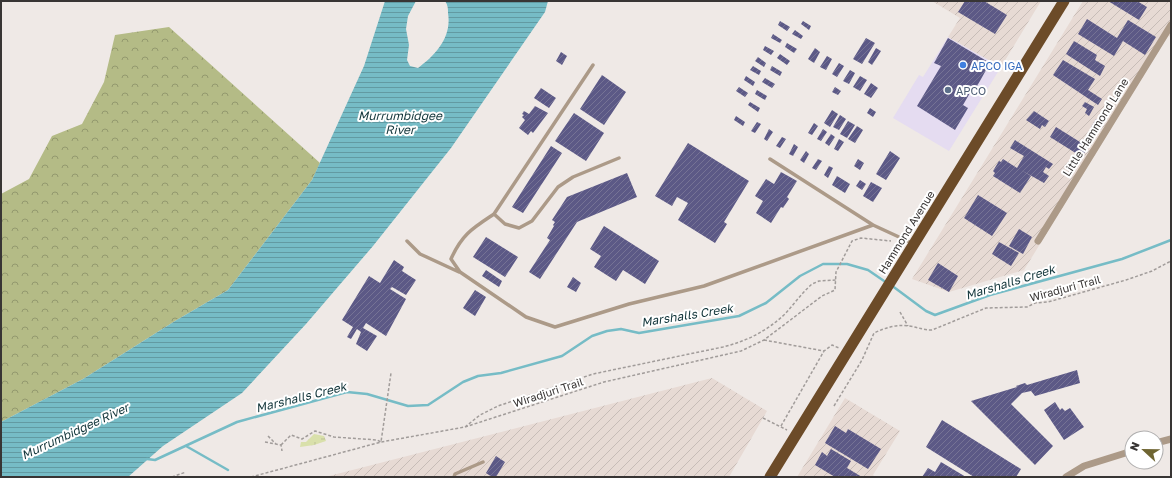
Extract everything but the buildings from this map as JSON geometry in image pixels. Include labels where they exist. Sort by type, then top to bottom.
[{"type":"highway","name":"Hammond Avenue","points":[[770,477],[1064,1]]},
{"type":"street","name":"Little Hammond Lane","points":[[1038,241],[1171,25]]},
{"type":"street","points":[[1066,477],[1084,466],[1124,454]]},
{"type":"lane","points":[[460,272],[452,258],[458,242],[468,232],[494,214],[593,65]]},
{"type":"lane","points":[[494,214],[505,224],[519,228],[532,221],[558,187],[573,177],[619,158]]},
{"type":"lane","points":[[770,160],[873,225],[914,244]]},
{"type":"lane","points":[[407,241],[420,254],[460,272],[526,317],[555,327],[628,304],[704,286],[873,225]]},
{"type":"lane","points":[[454,477],[456,474],[483,462]]},
{"type":"path","points":[[465,427],[480,415],[498,406],[593,374],[723,347],[744,341],[759,333],[785,313],[812,284],[819,281],[836,280],[836,272],[849,245],[856,239],[872,238],[888,241],[899,237]]},
{"type":"path","name":"Wiradjuri Trail","points":[[834,406],[862,360],[874,333],[887,327],[908,326],[924,330],[932,330],[986,308],[1027,307],[1032,304],[1048,302],[1126,280],[1152,271],[1171,261]]},
{"type":"path","name":"Wiradjuri Trail","points":[[251,477],[381,442],[465,427],[604,382],[741,351],[764,340],[822,296],[835,290],[836,280]]},
{"type":"path","points":[[900,312],[908,326]]},
{"type":"path","points":[[764,340],[824,351]]},
{"type":"path","points":[[781,426],[824,351],[832,345]]},
{"type":"path","points":[[856,356],[862,360]]},
{"type":"path","points":[[281,445],[291,435],[302,439],[314,431],[334,437],[377,440],[381,442],[391,373]]},
{"type":"path","points":[[764,418],[796,434]]},
{"type":"path","points":[[268,436],[276,444]]},
{"type":"path","points":[[265,442],[281,445]]},
{"type":"path","points":[[281,445],[282,451]]},
{"type":"path","points":[[172,477],[186,472]]},
{"type":"shaded area","points":[[932,1],[1041,1],[1001,67],[948,37],[960,18]]},
{"type":"shaded area","points":[[1083,1],[1171,1],[1171,37],[1168,36],[1024,270],[949,292],[912,279]]},
{"type":"shaded area","name":"APCO","points":[[948,37],[1001,67],[949,151],[893,118],[919,75],[923,77]]},
{"type":"shaded area","points":[[712,378],[767,411],[729,477],[325,477]]},
{"type":"shaded area","points":[[845,398],[900,431],[873,475],[875,477],[797,477]]},
{"type":"green space","points":[[169,27],[320,163],[312,180],[228,290],[175,321],[83,379],[1,422],[1,194],[29,179],[52,136],[82,124],[104,82],[115,35]]},
{"type":"green space","points":[[314,434],[324,436],[326,441],[300,447],[301,442],[306,442]]},
{"type":"water","name":"Murrumbidgee River","points":[[385,1],[416,1],[408,16],[406,29],[409,45],[407,60],[410,66],[418,68],[431,57],[445,38],[449,22],[448,7],[445,1],[548,1],[545,12],[451,148],[373,246],[306,324],[242,393],[163,446],[128,477],[1,477],[1,422],[83,379],[175,321],[228,290],[312,180],[364,66]]},
{"type":"waterway","name":"Marshalls Creek","points":[[891,285],[926,311],[935,315],[990,295],[1122,259],[1171,240]]},
{"type":"waterway","name":"Marshalls Creek","points":[[147,459],[155,460],[237,422],[347,392],[367,394],[408,406],[428,405],[463,382],[478,376],[501,373],[562,356],[592,336],[607,331],[621,329],[639,333],[739,316],[766,303],[800,276],[823,264],[847,264],[868,270],[887,283]]},
{"type":"waterway","points":[[186,446],[228,470]]},
{"type":"place","name":"APCO IGA","points":[[963,65]]},
{"type":"place","name":"APCO","points":[[948,90]]}]
